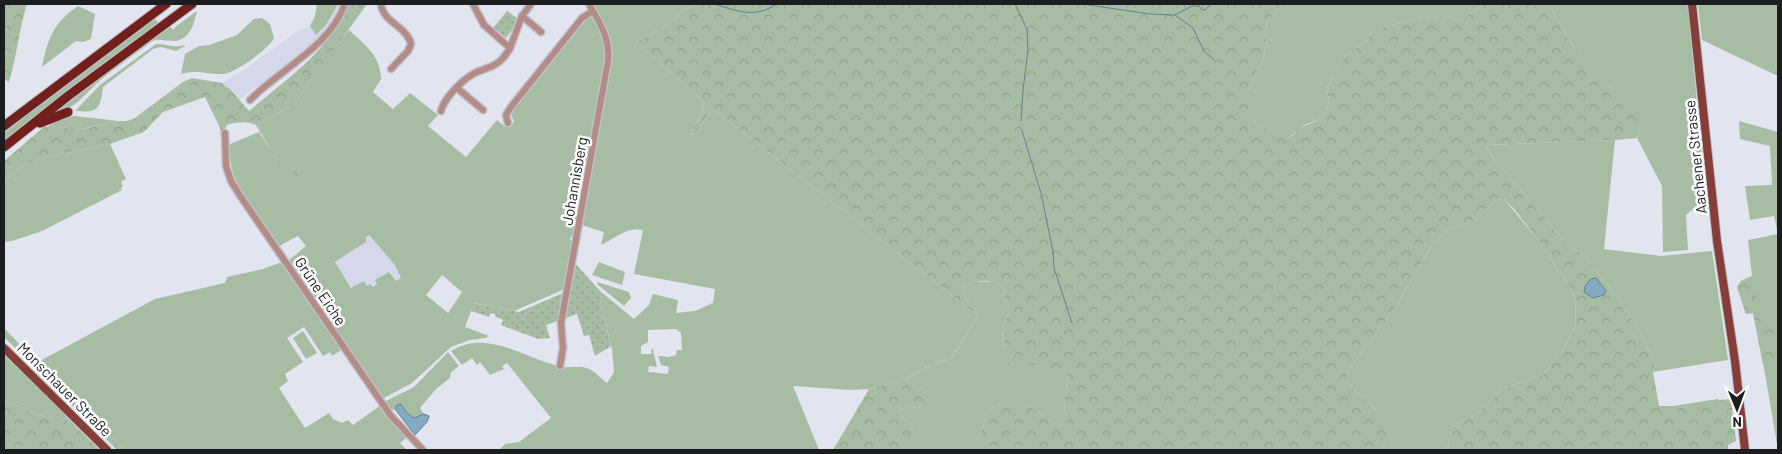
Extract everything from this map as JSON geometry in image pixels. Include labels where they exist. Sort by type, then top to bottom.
[{"type":"highway","points":[[4,147],[192,4]]},
{"type":"highway","points":[[4,126],[162,7]]},
{"type":"highway","points":[[18,136],[40,123],[68,112]]},
{"type":"main road","name":"Aachener Strasse","points":[[1692,4],[1712,202],[1745,450]]},
{"type":"main road","name":"Monschauer Straße","points":[[4,348],[107,450]]},
{"type":"street","points":[[250,100],[327,34],[345,4]]},
{"type":"street","points":[[381,4],[382,12],[386,18],[408,37],[411,44],[408,51],[391,69]]},
{"type":"street","points":[[473,4],[484,25],[510,48]]},
{"type":"street","points":[[442,111],[447,98],[470,76],[492,67],[503,58],[510,48],[522,16],[530,4]]},
{"type":"street","name":"Johannisberg","points":[[560,366],[563,348],[561,323],[608,61],[609,48],[607,39],[589,4]]},
{"type":"street","points":[[508,123],[506,115],[511,106],[582,18],[593,10]]},
{"type":"street","points":[[522,16],[541,32]]},
{"type":"street","points":[[457,88],[483,110]]},
{"type":"street","name":"Grüne Eiche","points":[[225,133],[226,166],[231,181],[391,416],[423,450]]},
{"type":"shaded area","points":[[338,4],[343,4],[334,21],[318,40],[239,100],[222,83],[298,31],[310,26],[316,35],[326,25]]},
{"type":"shaded area","points":[[369,235],[395,265],[402,278],[396,282],[389,272],[375,281],[377,284],[372,287],[352,289],[335,262],[366,242],[366,237]]},
{"type":"green space","points":[[4,4],[27,4],[9,82],[4,79]]},
{"type":"green space","points":[[317,4],[338,4],[326,25],[316,35],[310,26],[315,16]]},
{"type":"green space","points":[[348,4],[367,4],[324,64],[307,84],[295,104],[258,124],[277,160],[320,190],[278,163],[256,125],[242,122],[227,125],[221,137],[220,128],[205,97],[163,112],[144,132],[110,144],[50,156],[25,164],[4,181],[4,161],[44,127],[59,126],[76,130],[127,121],[135,118],[183,82],[192,78],[222,83],[229,88],[249,111],[292,76],[319,49],[341,20]]},
{"type":"green space","points":[[591,4],[693,4],[663,27],[636,42],[700,98],[703,107],[702,112],[690,134],[694,135],[713,109],[977,315],[951,357],[895,382],[869,389],[850,390],[793,386],[819,450],[499,450],[505,444],[519,442],[551,418],[507,363],[502,366],[504,369],[490,375],[480,362],[477,365],[472,358],[462,365],[451,351],[464,345],[491,344],[558,366],[589,369],[607,383],[614,372],[612,349],[601,305],[600,291],[634,319],[649,305],[653,294],[678,300],[676,313],[695,311],[713,303],[715,289],[634,274],[643,230],[627,231],[601,244],[604,232],[581,225],[611,54],[608,37]],"holes":[[[676,329],[681,333],[682,350],[677,350],[676,355],[669,357],[658,356],[661,365],[669,367],[668,374],[648,372],[649,366],[657,367],[652,348],[651,354],[641,354],[641,346],[648,342],[648,330]]]},
{"type":"green space","points":[[693,4],[1283,4],[1267,22],[1265,33],[1267,42],[1262,62],[1248,90],[1248,113],[1255,122],[1280,138],[1287,139],[1297,129],[1321,119],[1326,112],[1329,102],[1327,88],[1344,57],[1366,41],[1373,30],[1410,20],[1431,17],[1461,20],[1484,4],[1549,4],[1568,39],[1596,75],[1630,107],[1640,128],[1637,138],[1485,145],[1492,157],[1565,242],[1581,253],[1611,289],[1637,326],[1655,364],[1653,372],[1659,406],[1731,399],[1736,441],[1728,445],[1728,450],[1443,450],[1448,446],[1451,435],[1461,422],[1476,415],[1502,389],[1543,375],[1565,346],[1576,324],[1575,300],[1571,289],[1536,237],[1504,199],[1496,200],[1474,221],[1447,229],[1430,248],[1398,304],[1350,368],[1347,380],[1354,390],[1365,397],[1389,426],[1386,442],[1380,450],[976,450],[976,441],[983,427],[986,413],[994,406],[1023,406],[1035,409],[1058,426],[1064,425],[1067,420],[1064,406],[1068,376],[1063,369],[1052,369],[1021,363],[1009,365],[1003,359],[1005,350],[1003,331],[1011,309],[1004,299],[1005,287],[984,281],[962,287],[968,302],[979,314],[976,319],[977,315],[713,109],[694,135],[690,133],[702,112],[703,107],[700,98],[636,42],[663,27]]},
{"type":"green space","points":[[1283,4],[1484,4],[1461,20],[1431,17],[1410,20],[1373,30],[1366,41],[1344,57],[1327,88],[1329,102],[1326,112],[1321,119],[1304,125],[1287,139],[1280,138],[1255,122],[1248,113],[1248,90],[1262,62],[1267,42],[1265,33],[1267,22]]},
{"type":"green space","points":[[1549,4],[1688,4],[1703,169],[1692,174],[1698,205],[1686,215],[1688,250],[1663,252],[1662,186],[1637,138],[1640,128],[1612,88],[1596,76],[1568,39]]},
{"type":"green space","points":[[1698,4],[1778,4],[1778,76],[1702,40]]},
{"type":"green space","points":[[78,6],[95,14],[91,39],[83,42],[76,41],[42,67],[49,39],[57,25]]},
{"type":"green space","points":[[197,11],[193,26],[184,38],[174,41],[154,40],[109,73],[74,105],[64,111],[56,112],[170,24],[172,25],[170,27],[174,30],[175,27]]},
{"type":"green space","points":[[507,11],[517,18],[506,38],[493,28]]},
{"type":"green space","points":[[587,17],[596,21],[602,31],[607,55],[575,237],[571,236],[570,240],[574,243],[565,289],[514,311],[474,303],[465,327],[489,336],[451,347],[412,383],[382,399],[288,261],[306,246],[298,236],[279,246],[245,198],[233,172],[230,144],[259,132],[276,159],[258,124],[295,104],[307,84],[349,30],[371,51],[378,64],[381,79],[373,92],[393,109],[410,93],[438,115],[428,126],[466,157],[497,120],[506,127],[511,127],[514,121],[510,113]],"holes":[[[369,235],[395,265],[401,278],[396,281],[389,272],[375,280],[377,284],[373,287],[370,284],[367,286],[364,281],[351,288],[335,262],[366,242],[366,237]],[[442,275],[462,292],[448,313],[426,295]]]},
{"type":"green space","points":[[153,18],[157,21],[158,25],[4,143],[4,133]]},
{"type":"green space","points":[[262,18],[270,24],[274,38],[266,48],[252,59],[224,74],[193,72],[181,74],[185,54],[199,46],[209,45],[237,35],[254,19]]},
{"type":"green space","points":[[156,44],[185,46],[176,51],[161,47],[153,49],[103,87],[101,100],[97,108],[89,111],[75,111],[100,85]]},
{"type":"green space","points":[[74,116],[119,121],[75,130],[59,126],[47,127],[58,119]]},
{"type":"green space","points":[[1739,121],[1778,132],[1778,234],[1774,216],[1750,220],[1745,186],[1772,185],[1770,146],[1740,139]]},
{"type":"green space","points":[[1615,140],[1604,249],[1661,256],[1712,251],[1728,360],[1653,372],[1655,364],[1637,326],[1611,289],[1581,253],[1565,242],[1492,157],[1485,145]]},
{"type":"green space","points":[[110,144],[126,179],[121,182],[122,190],[42,231],[4,242],[4,181],[25,164],[50,156]]},
{"type":"green space","points":[[1504,199],[1536,237],[1571,289],[1575,300],[1576,324],[1565,346],[1543,375],[1502,389],[1476,415],[1461,422],[1451,435],[1448,446],[1443,450],[1380,450],[1386,442],[1376,410],[1365,397],[1354,390],[1347,380],[1350,368],[1398,304],[1430,248],[1447,229],[1474,221],[1496,200]]},
{"type":"green space","points":[[1778,234],[1778,450],[1753,313],[1746,314],[1737,287],[1741,281],[1752,276],[1748,240]]},
{"type":"green space","points":[[282,262],[343,349],[332,356],[330,352],[323,356],[304,327],[287,338],[303,362],[285,374],[288,381],[279,388],[305,428],[329,413],[333,419],[342,423],[348,420],[353,425],[381,405],[407,437],[400,443],[407,450],[126,450],[96,423],[38,362],[155,299],[225,283],[227,277],[263,269]]},
{"type":"green space","points":[[599,262],[625,272],[622,285],[592,275]]},
{"type":"green space","points":[[575,263],[600,291],[601,305],[611,346],[595,356],[589,335],[584,336],[577,314],[546,325],[550,338],[538,339],[501,325],[503,320],[495,316],[495,314],[491,313],[489,317],[471,311],[473,303],[519,312],[570,290]]},
{"type":"green space","points":[[1752,276],[1754,290],[1764,314],[1778,319],[1778,361],[1763,365],[1753,313],[1746,314],[1737,287],[1741,281]]},
{"type":"green space","points":[[597,282],[629,292],[631,298],[624,306],[598,285]]},
{"type":"green space","points":[[975,282],[994,282],[1005,287],[1004,299],[1011,309],[1004,325],[1003,338],[1006,348],[1013,356],[1035,366],[1063,369],[1068,375],[1064,406],[1067,420],[1064,425],[1058,426],[1035,409],[1023,406],[994,406],[986,413],[983,427],[976,441],[976,450],[914,450],[914,430],[903,418],[900,410],[908,407],[922,408],[922,389],[915,387],[906,379],[932,365],[952,359],[979,314],[968,302],[962,287]]},
{"type":"green space","points":[[976,319],[952,359],[932,365],[906,379],[915,387],[922,389],[930,401],[922,408],[908,407],[900,410],[903,418],[914,430],[914,450],[833,450],[869,389],[895,382],[932,364],[951,357]]},
{"type":"green space","points":[[4,328],[96,423],[126,450],[117,450],[4,337]]},
{"type":"green space","points":[[303,331],[317,353],[306,359],[293,338]]},
{"type":"green space","points":[[448,352],[459,366],[451,372],[450,378],[436,389],[420,408],[424,414],[414,419],[395,407],[395,409],[390,411],[386,401],[414,387]]},
{"type":"green space","points":[[4,355],[67,418],[54,420],[4,401]]},
{"type":"green space","points":[[4,401],[54,420],[67,418],[100,450],[4,450]]},
{"type":"water","points":[[1596,278],[1606,291],[1604,295],[1593,298],[1584,292],[1585,286],[1591,279]]},
{"type":"water","points":[[401,404],[406,412],[414,418],[424,414],[429,416],[427,422],[415,435],[395,409],[397,405]]},
{"type":"waterway","points":[[714,4],[746,12],[769,9],[777,4]]},
{"type":"waterway","points":[[1015,4],[1027,29],[1028,50],[1021,121]]},
{"type":"waterway","points":[[1082,4],[1150,14],[1175,15],[1193,28],[1204,51],[1214,60]]},
{"type":"waterway","points":[[1175,15],[1192,6],[1199,6],[1202,10],[1211,4]]},
{"type":"waterway","points":[[1022,131],[1041,193],[1053,252],[1054,268],[1072,323]]}]
